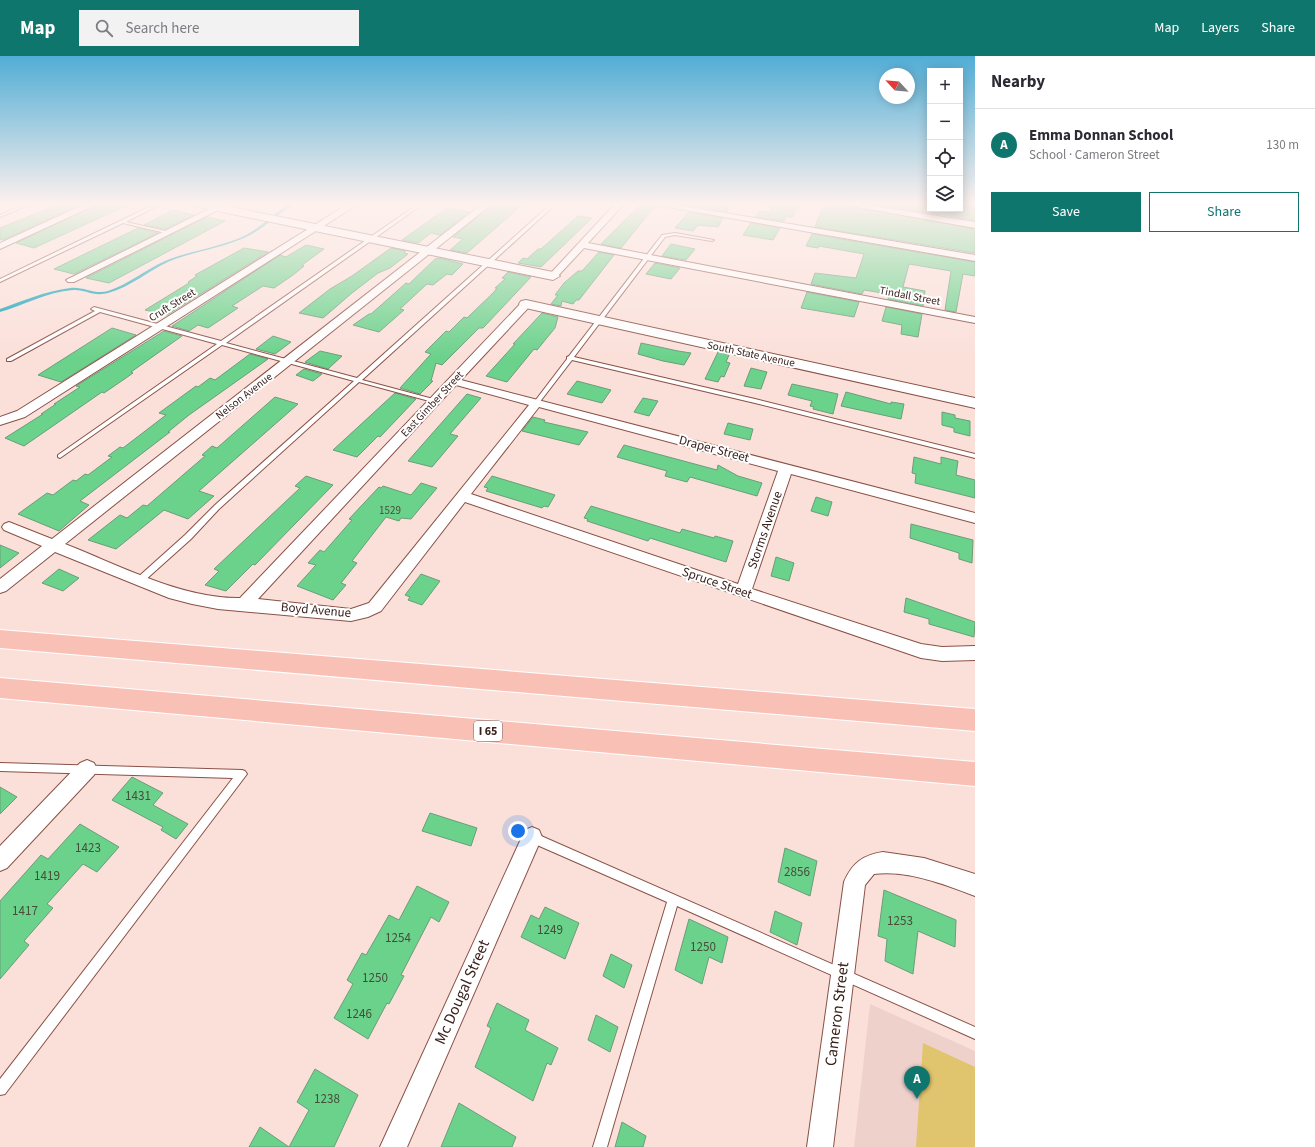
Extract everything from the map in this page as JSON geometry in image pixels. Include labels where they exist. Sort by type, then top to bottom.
[{"type":"highway","points":[[0,639],[975,720]]},
{"type":"highway","name":"I 65","points":[[0,688],[975,774]]},
{"type":"street","points":[[71,280],[123,255]]},
{"type":"street","name":"Cruft Street","points":[[0,421],[21,414],[273,255]]},
{"type":"street","name":"Nelson Avenue","points":[[0,587],[423,255]]},
{"type":"street","points":[[448,255],[553,276]]},
{"type":"street","name":"East Gimber Street","points":[[244,604],[573,255]]},
{"type":"street","name":"Tindall Street","points":[[632,255],[975,320]]},
{"type":"street","points":[[957,255],[975,258]]},
{"type":"street","name":"South State Avenue","points":[[526,304],[975,403]]},
{"type":"street","name":"Draper Street","points":[[454,381],[975,518]]},
{"type":"street","name":"Boyd Avenue","points":[[9,527],[174,594],[197,600],[228,605],[244,604],[351,615],[362,613],[375,607],[537,402]]},
{"type":"street","name":"Storms Avenue","points":[[743,592],[786,468]]},
{"type":"street","name":"Spruce Street","points":[[462,496],[921,651],[942,654],[975,653]]},
{"type":"street","points":[[0,861],[87,769]]},
{"type":"street","name":"Mc Dougal Street","points":[[393,1147],[532,837]]},
{"type":"street","name":"Cameron Street","points":[[820,1147],[855,882],[862,872],[871,864],[908,865],[956,878],[975,885]]},
{"type":"lane","points":[[0,281],[54,255]]},
{"type":"lane","points":[[60,456],[348,255]]},
{"type":"lane","points":[[140,580],[188,537],[217,507],[425,322],[497,255]]},
{"type":"lane","points":[[537,402],[569,358],[650,255]]},
{"type":"lane","points":[[9,360],[97,310],[435,401]]},
{"type":"lane","points":[[569,358],[748,399],[975,456]]},
{"type":"lane","points":[[0,767],[242,774],[0,1089]]},
{"type":"lane","points":[[532,837],[975,1033]]},
{"type":"lane","points":[[600,1147],[673,900]]},
{"type":"shaded area","points":[[870,1004],[975,1051],[975,1147],[854,1147]]},
{"type":"shaded area","points":[[923,1043],[975,1067],[975,1147],[916,1147]]},
{"type":"water","points":[[183,255],[189,255],[170,261],[132,283],[108,293],[93,294],[77,290],[63,291],[0,312],[0,309],[61,289],[80,288],[98,292],[108,291],[123,285],[165,261]]},
{"type":"building","points":[[83,255],[113,255],[74,274],[54,269]]},
{"type":"building","points":[[132,255],[162,255],[109,283],[86,278]]},
{"type":"building","points":[[231,255],[263,255],[167,315],[145,310],[189,283],[188,282],[197,276],[195,275]]},
{"type":"building","points":[[280,255],[286,257],[289,255],[316,255],[302,265],[304,266],[293,275],[274,288],[263,286],[232,306],[238,308],[208,328],[198,325],[189,331],[172,326]]},
{"type":"building","points":[[381,255],[407,255],[390,268],[378,273],[323,318],[299,313],[330,289],[352,276]]},
{"type":"building","points":[[531,255],[554,255],[541,267],[518,263],[523,258],[527,259]]},
{"type":"building","points":[[596,255],[614,255],[579,300],[576,300],[573,304],[562,301],[561,306],[551,304],[558,295],[555,295],[564,283],[578,271],[582,271]]},
{"type":"building","points":[[663,255],[690,255],[686,260],[662,256]]},
{"type":"building","points":[[864,255],[934,255],[975,262],[975,276],[963,274],[956,312],[945,310],[951,271],[909,264],[903,287],[925,291],[923,306],[888,299],[889,294],[864,290],[862,294],[811,284],[815,273],[856,278]]},
{"type":"building","points":[[439,258],[463,264],[452,275],[447,274],[433,285],[427,284],[400,309],[404,310],[379,332],[353,325],[371,314],[406,283],[409,284],[435,259]]},
{"type":"building","points":[[655,263],[680,268],[671,279],[646,274]]},
{"type":"building","points":[[508,272],[531,277],[483,328],[479,328],[442,365],[436,363],[431,381],[433,381],[420,394],[400,388],[431,354],[425,352],[446,331],[449,332],[464,317],[467,318],[494,292],[497,288],[495,288],[505,279],[502,278]]},
{"type":"building","points":[[807,292],[859,302],[854,317],[801,308]]},
{"type":"building","points":[[886,307],[922,314],[918,337],[901,334],[902,325],[882,321]]},
{"type":"building","points":[[542,313],[558,317],[555,328],[537,350],[534,349],[507,382],[486,376],[515,344],[513,344]]},
{"type":"building","points":[[112,328],[136,335],[61,382],[38,375]]},
{"type":"building","points":[[164,331],[182,336],[131,372],[133,373],[126,378],[104,393],[102,392],[24,446],[5,438],[43,414],[41,414],[80,387],[76,386]]},
{"type":"building","points":[[273,336],[291,342],[275,354],[256,349]]},
{"type":"building","points":[[641,343],[691,353],[684,365],[663,361],[638,354]]},
{"type":"building","points":[[320,351],[342,356],[328,369],[305,362]]},
{"type":"building","points":[[718,352],[729,355],[726,362],[730,363],[724,377],[721,376],[718,382],[705,379]]},
{"type":"building","points":[[250,354],[268,359],[189,415],[168,432],[170,432],[80,501],[89,505],[59,531],[18,514],[47,493],[53,495],[73,480],[76,481],[85,474],[88,475],[112,457],[108,456],[120,447],[123,448],[166,415],[159,413],[196,386],[198,387],[210,378],[215,380]]},
{"type":"building","points":[[751,368],[767,372],[761,389],[744,386]]},
{"type":"building","points":[[304,369],[322,374],[313,381],[296,375]]},
{"type":"building","points":[[577,381],[611,390],[602,403],[567,394]]},
{"type":"building","points":[[792,384],[838,394],[833,414],[813,409],[814,407],[810,406],[812,401],[788,395]]},
{"type":"building","points":[[846,392],[891,404],[891,402],[904,404],[901,419],[841,406]]},
{"type":"building","points":[[395,393],[416,399],[380,437],[378,436],[357,457],[333,450]]},
{"type":"building","points":[[467,394],[481,398],[450,434],[458,436],[432,467],[408,461]]},
{"type":"building","points":[[275,397],[298,404],[199,491],[214,496],[188,519],[164,510],[116,549],[88,540],[120,515],[127,518],[143,505],[147,506],[205,456],[202,455],[212,446],[217,448]]},
{"type":"building","points":[[643,398],[658,401],[649,416],[634,412]]},
{"type":"building","points":[[942,412],[955,415],[955,418],[970,421],[970,436],[954,432],[954,428],[942,425]]},
{"type":"building","points":[[533,417],[545,420],[544,422],[588,432],[579,445],[522,431]]},
{"type":"building","points":[[728,423],[753,429],[750,440],[724,434]]},
{"type":"building","points":[[624,445],[717,470],[718,465],[738,476],[762,483],[757,496],[690,477],[687,482],[665,476],[667,471],[617,457]]},
{"type":"building","points":[[914,457],[941,464],[941,457],[958,461],[956,475],[975,480],[975,498],[915,483],[916,474],[912,473]]},
{"type":"building","points":[[306,476],[333,485],[255,565],[253,564],[226,591],[205,585],[219,571],[214,569],[300,488],[295,486]]},
{"type":"building","points":[[492,476],[555,495],[548,507],[544,506],[542,508],[486,491],[488,488],[484,487]]},
{"type":"building","points":[[421,483],[437,488],[411,519],[401,518],[399,521],[386,517],[352,561],[357,563],[341,583],[346,585],[333,600],[297,586],[316,565],[308,563],[320,550],[324,552],[352,520],[349,519],[379,487],[381,488],[383,486],[411,495]]},
{"type":"building","points":[[816,497],[832,502],[828,516],[811,511]]},
{"type":"building","points":[[591,506],[680,533],[682,529],[714,538],[715,536],[733,541],[726,562],[650,538],[648,541],[587,521],[588,519],[584,518]]},
{"type":"building","points":[[911,524],[973,540],[972,563],[959,559],[959,553],[910,538]]},
{"type":"building","points":[[0,545],[19,553],[0,568]]},
{"type":"building","points":[[776,557],[794,563],[789,581],[771,576]]},
{"type":"building","points":[[59,569],[79,578],[63,591],[42,583]]},
{"type":"building","points":[[421,574],[440,581],[422,605],[408,600],[410,597],[405,595]]},
{"type":"building","points":[[906,598],[975,622],[974,637],[929,624],[929,619],[904,612]]},
{"type":"building","points":[[132,777],[163,793],[153,805],[188,824],[176,839],[161,830],[163,827],[112,800]]},
{"type":"building","points":[[0,787],[17,797],[0,814]]},
{"type":"building","points":[[430,813],[477,828],[471,846],[422,831]]},
{"type":"building","points":[[80,824],[119,847],[97,872],[83,864],[47,904],[53,908],[24,941],[29,945],[0,979],[0,901],[41,855],[48,859]]},
{"type":"building","points":[[785,848],[817,861],[810,896],[778,882]]},
{"type":"building","points":[[417,886],[449,902],[439,922],[431,917],[401,975],[404,976],[389,1004],[387,1003],[368,1039],[334,1018],[353,984],[347,980],[362,953],[366,955],[389,915],[399,920]]},
{"type":"building","points":[[884,890],[956,920],[955,947],[918,931],[913,974],[885,961],[887,939],[878,936]]},
{"type":"building","points":[[545,907],[579,923],[565,959],[521,937],[531,915],[539,919]]},
{"type":"building","points":[[775,911],[802,923],[797,945],[770,932]]},
{"type":"building","points":[[689,919],[728,937],[722,963],[709,957],[702,984],[675,970]]},
{"type":"building","points":[[611,954],[632,965],[624,988],[603,976]]},
{"type":"building","points":[[497,1003],[529,1020],[525,1030],[558,1048],[551,1065],[547,1063],[533,1101],[475,1067],[491,1028],[487,1026]]},
{"type":"building","points":[[596,1015],[618,1027],[610,1052],[588,1040]]},
{"type":"building","points":[[315,1069],[358,1095],[334,1147],[289,1147],[309,1110],[297,1102]]},
{"type":"building","points":[[459,1103],[516,1137],[512,1147],[441,1147]]},
{"type":"building","points":[[622,1122],[646,1136],[643,1147],[615,1147]]},
{"type":"building","points":[[260,1127],[289,1147],[249,1147]]},
{"type":"place","name":"Emma Donnan School","points":[[917,1099]]}]
